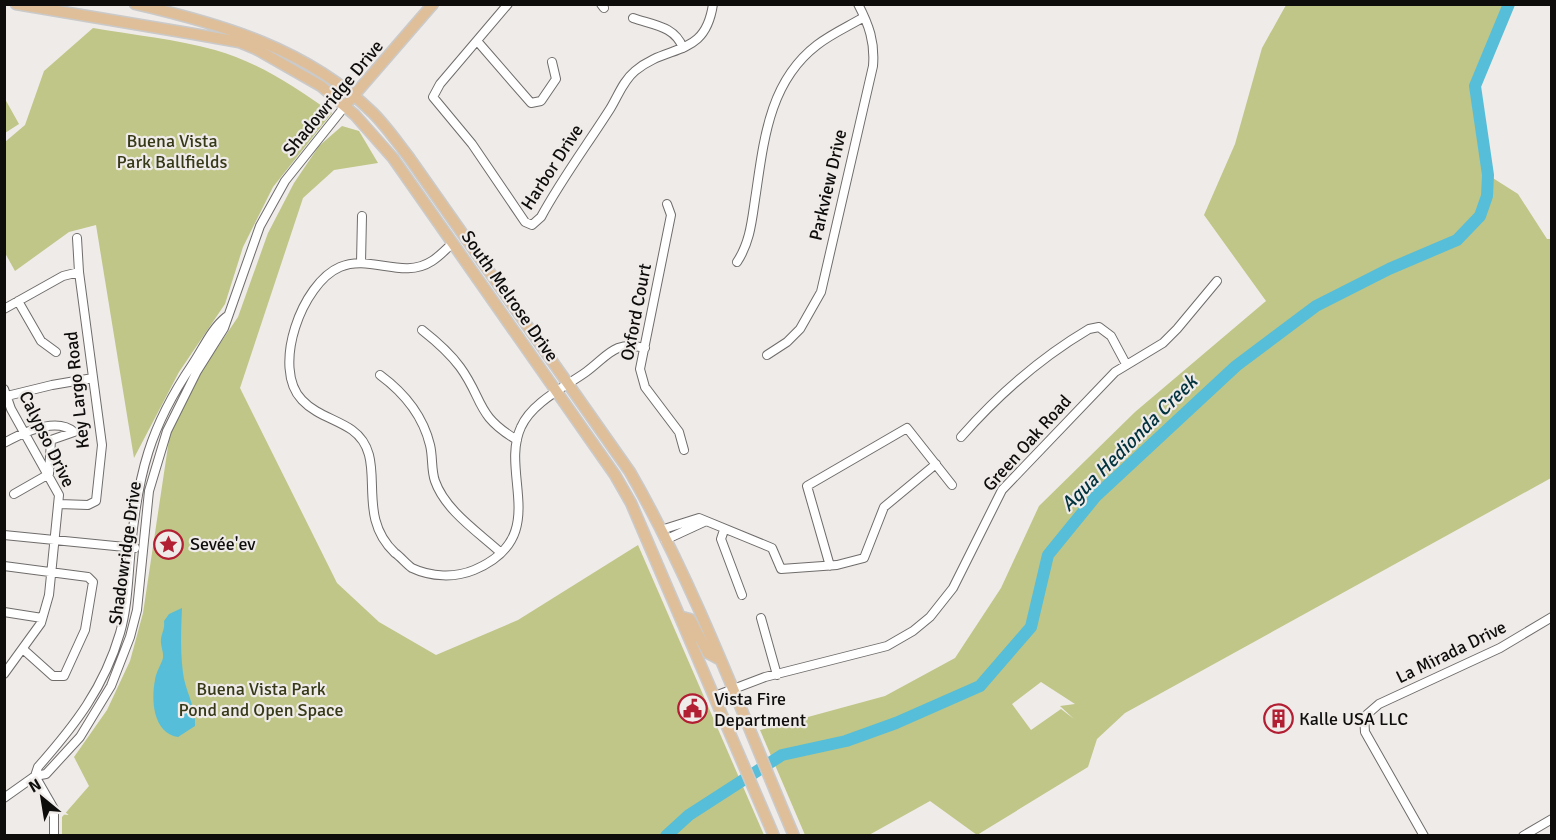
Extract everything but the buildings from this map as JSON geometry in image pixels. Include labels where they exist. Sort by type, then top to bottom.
[{"type":"main road","name":"South Melrose Drive","points":[[16,4],[239,42],[293,68],[345,106],[393,158],[557,392],[631,503],[682,617],[774,836]]},
{"type":"main road","name":"South Melrose Drive","points":[[135,4],[204,21],[279,47],[353,96],[374,114],[408,156],[630,472],[663,535],[719,659],[794,836]]},
{"type":"main road","name":"Shadowridge Drive","points":[[345,106],[433,4]]},
{"type":"main road","points":[[682,617],[693,623],[708,653],[719,659]]},
{"type":"street","name":"Harbor Drive","points":[[508,4],[440,84],[433,98],[472,144],[525,222],[532,225],[542,217],[622,85],[633,72],[683,48],[703,35],[710,20],[713,4]]},
{"type":"street","name":"Parkview Drive","points":[[766,355],[787,342],[800,329],[820,292],[873,66],[873,39],[858,4]]},
{"type":"street","points":[[737,262],[748,246],[765,132],[776,96],[791,72],[810,51],[864,17]]},
{"type":"street","points":[[633,18],[671,30],[679,37],[683,48]]},
{"type":"street","points":[[478,42],[531,103],[541,101],[556,79],[552,62]]},
{"type":"street","name":"Shadowridge Drive","points":[[4,798],[35,776],[46,774],[80,737],[111,686],[137,610],[141,549],[149,491],[160,449],[177,408],[224,328],[260,226],[285,181],[345,106]]},
{"type":"street","name":"Oxford Court","points":[[667,204],[671,216],[640,369],[645,387],[679,432],[684,450]]},
{"type":"street","points":[[361,262],[362,216]]},
{"type":"street","name":"Key Largo Road","points":[[59,504],[88,505],[96,501],[102,445],[79,272],[77,238]]},
{"type":"street","points":[[453,243],[433,261],[408,268],[361,262],[339,267],[317,284],[292,340],[288,359],[290,378],[301,399],[320,415],[338,421],[355,432],[364,443],[370,458],[373,479],[371,503],[377,527],[386,543],[411,567],[436,575],[449,576],[477,569],[500,552],[517,524],[520,504],[517,440],[525,420],[557,392],[588,371],[604,354],[620,347],[645,348]]},
{"type":"street","points":[[4,309],[63,276],[79,272]]},
{"type":"street","name":"Green Oak Road","points":[[715,696],[732,688],[887,646],[930,617],[953,588],[1002,490],[1115,372],[1163,343],[1217,280]]},
{"type":"street","points":[[18,301],[41,341],[56,352]]},
{"type":"street","name":"Shadowridge Drive","points":[[35,776],[38,767],[84,712],[109,665],[126,608],[138,489],[146,455],[156,427],[178,384],[216,325],[226,317]]},
{"type":"street","points":[[961,437],[1001,395],[1034,366],[1089,329],[1098,327],[1111,336],[1126,364]]},
{"type":"street","points":[[422,330],[460,367],[486,417],[517,440]]},
{"type":"street","points":[[380,375],[394,386],[418,418],[429,444],[435,481],[446,502],[500,552]]},
{"type":"street","points":[[6,393],[93,378]]},
{"type":"street","name":"Calypso Drive","points":[[4,674],[35,635],[42,618],[56,540],[60,495],[11,409],[6,393]]},
{"type":"street","points":[[4,443],[24,432],[60,426],[67,426],[74,432],[51,441],[49,474],[14,494]]},
{"type":"street","points":[[830,566],[807,486],[907,428],[952,484]]},
{"type":"street","points":[[663,535],[704,522],[772,548],[781,569],[830,566],[864,558],[884,507],[936,464]]},
{"type":"street","points":[[724,530],[721,539],[742,595]]},
{"type":"street","points":[[4,535],[141,549]]},
{"type":"street","points":[[4,566],[51,574],[88,577],[93,582],[86,630],[64,676],[53,676],[24,650]]},
{"type":"street","points":[[4,612],[42,618]]},
{"type":"street","name":"La Mirada Drive","points":[[1424,836],[1371,742],[1363,723],[1364,717],[1379,704],[1500,648],[1551,617]]},
{"type":"street","points":[[761,618],[777,675]]},
{"type":"street","points":[[35,776],[54,809],[54,836]]},
{"type":"street","points":[[1523,836],[1551,819]]},
{"type":"green space","points":[[1286,5],[1508,5],[1475,86],[1488,175],[1518,194],[1547,239],[1551,239],[1551,478],[1125,713],[1097,739],[1088,767],[977,835],[930,801],[869,835],[805,835],[760,730],[885,696],[955,658],[1001,588],[1039,506],[1135,412],[1266,301],[1204,215],[1235,144],[1262,48]],"holes":[[[1041,682],[1075,704],[1060,706],[1074,719],[1061,709],[1031,730],[1012,704]]]},
{"type":"green space","name":"Buena Vista Park Ballfields","points":[[93,28],[185,43],[231,55],[276,76],[332,113],[273,187],[243,247],[225,304],[179,372],[134,458],[96,225],[69,232],[15,271],[5,253],[5,142],[25,125],[44,71]]},
{"type":"green space","points":[[5,99],[19,124],[4,133]]},
{"type":"green space","name":"Buena Vista Park Pond and Open Space","points":[[342,126],[359,131],[378,163],[334,170],[303,198],[240,388],[337,583],[379,622],[436,655],[518,620],[638,545],[764,835],[62,836],[62,817],[89,786],[74,757],[107,710],[130,661],[143,613],[173,413],[238,317],[268,233],[294,183],[319,146]]},
{"type":"water","points":[[182,608],[183,670],[193,708],[195,726],[178,737],[163,729],[156,714],[153,697],[156,677],[163,658],[161,641],[164,621],[169,614]]},
{"type":"waterway","name":"Agua Hedionda Creek","points":[[666,836],[689,815],[782,755],[846,741],[896,723],[980,686],[1031,627],[1048,555],[1096,496],[1236,366],[1316,306],[1389,269],[1457,240],[1480,216],[1487,196],[1488,175],[1475,86],[1509,4]]},
{"type":"place","name":"Sevée'ev","points":[[169,544]]},
{"type":"place","name":"Vista Fire Department","points":[[693,709]]},
{"type":"place","name":"Kalle USA LLC","points":[[1278,719]]}]
